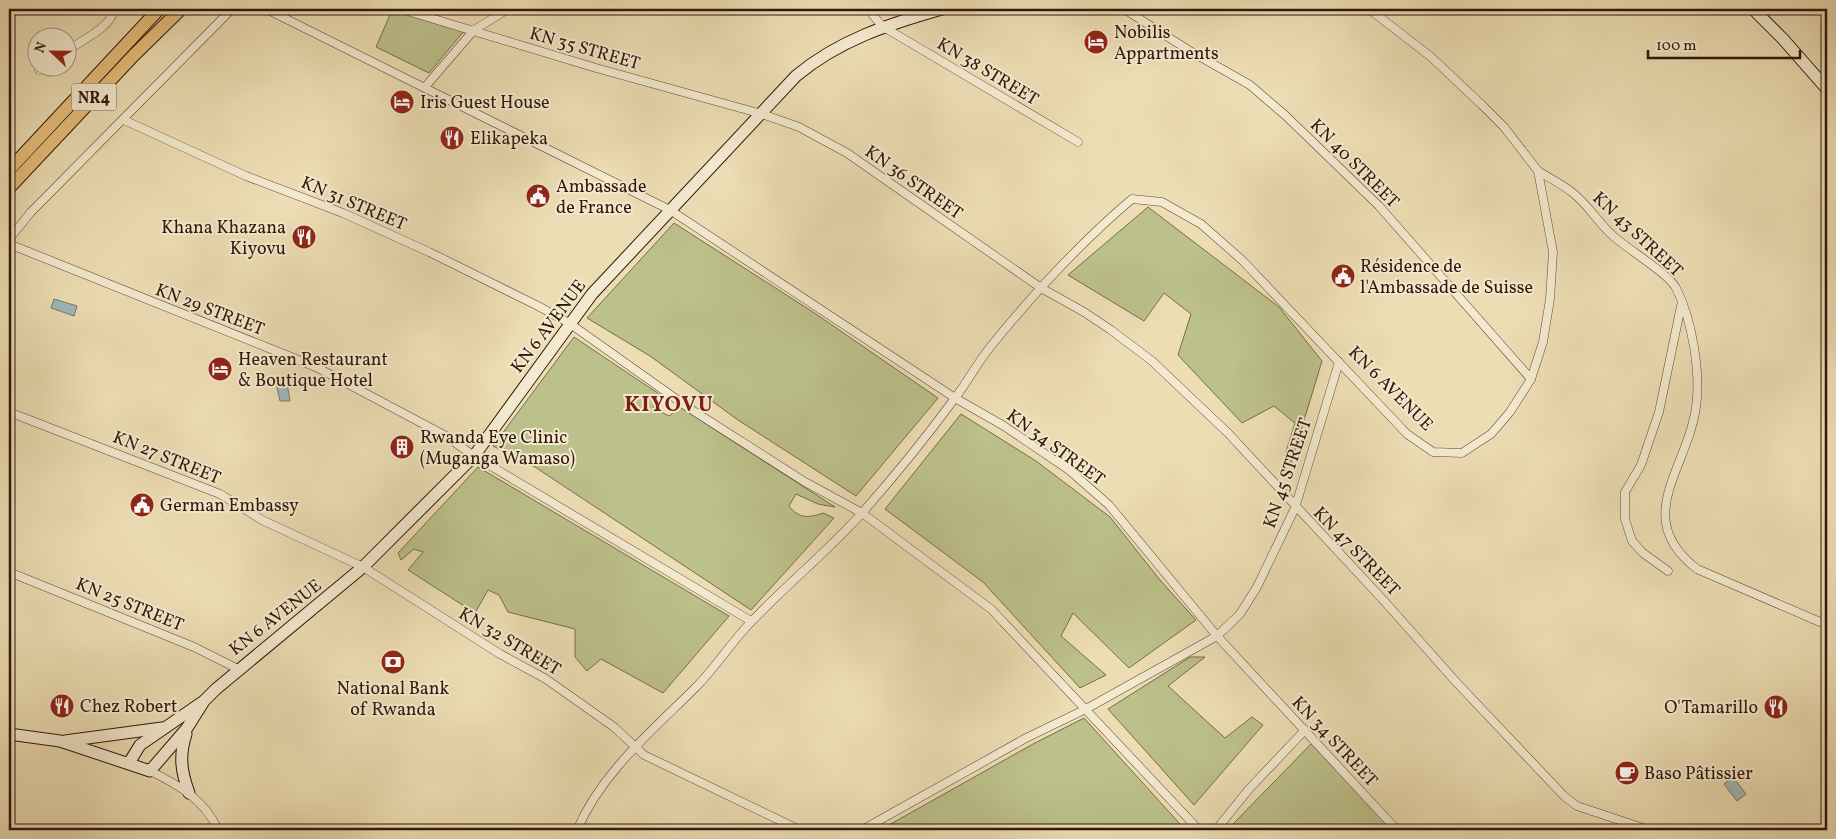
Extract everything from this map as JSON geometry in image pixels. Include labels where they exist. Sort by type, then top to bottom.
[{"type":"highway","name":"NR4","points":[[9,170],[159,9]]},
{"type":"highway","name":"NR4","points":[[9,188],[134,55],[181,9]]},
{"type":"main road","name":"KN 6 AVENUE","points":[[129,763],[140,745],[162,728],[204,701],[238,669],[363,567],[474,456],[592,294],[796,76],[816,58],[882,26],[942,9]]},
{"type":"main road","points":[[1753,9],[1783,38],[1827,89]]},
{"type":"main road","name":"KN 6 AVENUE","points":[[150,771],[187,728],[204,701]]},
{"type":"main road","points":[[60,741],[162,728]]},
{"type":"main road","points":[[187,728],[180,759],[182,775],[189,793]]},
{"type":"main road","points":[[9,734],[60,741],[150,771]]},
{"type":"street","points":[[78,43],[108,22],[114,15],[114,9]]},
{"type":"street","points":[[9,239],[31,212],[232,9]]},
{"type":"street","name":"KN 34 STREET","points":[[266,9],[670,210],[955,398],[1004,426],[1069,470],[1109,505],[1218,636],[1397,830]]},
{"type":"street","name":"KN 35 STREET","points":[[401,9],[596,68],[762,114]]},
{"type":"street","points":[[425,88],[474,30],[508,9]]},
{"type":"street","name":"KN 38 STREET","points":[[868,9],[882,26],[1078,142]]},
{"type":"street","name":"KN 40 STREET","points":[[1124,9],[1190,51],[1250,85],[1286,116],[1378,206],[1531,378]]},
{"type":"street","name":"KN 6 AVENUE","points":[[577,830],[585,812],[606,779],[635,749],[652,727],[696,686],[751,622],[862,513],[955,398],[990,347],[1090,234],[1132,199],[1150,199],[1162,202],[1208,230],[1242,260],[1407,434],[1433,452],[1462,453],[1491,434],[1510,412],[1531,378],[1548,321],[1553,252],[1538,171],[1504,127],[1482,105],[1430,56],[1369,9]]},
{"type":"street","name":"KN 36 STREET","points":[[762,114],[799,127],[847,153],[1041,288]]},
{"type":"street","name":"KN 31 STREET","points":[[124,120],[246,176],[343,213],[429,252],[569,324],[689,408],[805,482],[862,513],[991,609],[1199,830]]},
{"type":"street","name":"KN 43 STREET","points":[[1538,171],[1575,194],[1611,234],[1662,274],[1675,287],[1683,299],[1694,352],[1698,388],[1693,422],[1664,511],[1665,529],[1671,542],[1681,557],[1697,568],[1827,625]]},
{"type":"street","name":"KN 29 STREET","points":[[9,244],[316,368],[446,436],[474,456],[751,622]]},
{"type":"street","name":"KN 47 STREET","points":[[1041,288],[1084,312],[1152,361],[1228,433],[1295,508],[1564,796],[1577,806],[1649,830]]},
{"type":"street","points":[[1668,571],[1643,553],[1632,541],[1625,519],[1625,492],[1641,465],[1659,412],[1683,299]]},
{"type":"street","name":"KN 45 STREET","points":[[862,830],[1026,738],[1086,709],[1218,636],[1240,614],[1257,588],[1295,508],[1339,362]]},
{"type":"street","name":"KN 27 STREET","points":[[9,412],[220,494],[262,520],[363,567]]},
{"type":"street","name":"KN 32 STREET","points":[[363,567],[500,654],[546,680],[614,728],[635,749],[644,755],[800,830]]},
{"type":"street","name":"KN 25 STREET","points":[[9,572],[185,643],[238,669]]},
{"type":"street","points":[[1216,830],[1249,789],[1305,730]]},
{"type":"street","points":[[150,771],[189,793],[212,816],[218,830]]},
{"type":"green space","points":[[392,10],[464,31],[429,73],[376,47]]},
{"type":"green space","points":[[1148,207],[1279,307],[1322,361],[1291,463],[1285,455],[1295,423],[1274,406],[1242,423],[1178,355],[1191,314],[1164,293],[1144,321],[1068,275]]},
{"type":"green space","points":[[674,223],[813,312],[938,398],[856,496],[738,420],[650,356],[587,318]]},
{"type":"green space","points":[[574,337],[659,394],[653,408],[669,416],[680,407],[835,507],[818,504],[796,494],[789,506],[800,515],[813,516],[823,513],[834,518],[751,610],[535,467],[493,446]]},
{"type":"green space","points":[[961,414],[1036,461],[1110,517],[1160,580],[1196,620],[1129,668],[1073,613],[1061,636],[1106,675],[1080,688],[983,582],[885,509]]},
{"type":"green space","points":[[478,467],[729,616],[663,693],[601,659],[587,671],[575,657],[575,629],[508,612],[499,595],[488,590],[475,613],[408,570],[423,552],[414,549],[401,560],[398,553]]},
{"type":"green space","points":[[1190,657],[1205,657],[1168,686],[1225,738],[1252,717],[1263,725],[1194,805],[1108,709]]},
{"type":"green space","points":[[1084,718],[1180,824],[1174,830],[880,830],[1033,744]]},
{"type":"green space","points":[[1312,743],[1393,830],[1234,830],[1233,824]]},
{"type":"water","points":[[54,299],[77,306],[74,316],[51,308]]},
{"type":"water","points":[[278,381],[287,383],[290,401],[280,401],[276,383]]},
{"type":"water","points":[[1733,777],[1746,794],[1737,801],[1724,784]]},
{"type":"place","name":"Nobilis Appartments","points":[[1096,42]]},
{"type":"place","name":"Iris Guest House","points":[[402,102]]},
{"type":"place","name":"Elikapeka","points":[[452,138]]},
{"type":"place","name":"Ambassade de France","points":[[538,196]]},
{"type":"place","name":"Khana Khazana Kiyovu","points":[[304,237]]},
{"type":"place","name":"Résidence de l'Ambassade de Suisse","points":[[1343,276]]},
{"type":"place","name":"Heaven Restaurant & Boutique Hotel","points":[[220,369]]},
{"type":"place","name":"Rwanda Eye Clinic (Muganga Wamaso)","points":[[402,447]]},
{"type":"place","name":"German Embassy","points":[[142,505]]},
{"type":"place","name":"National Bank of Rwanda","points":[[393,662]]},
{"type":"place","name":"Chez Robert","points":[[62,706]]},
{"type":"place","name":"O'Tamarillo","points":[[1776,707]]},
{"type":"place","name":"Baso Pâtissier","points":[[1627,773]]},
{"type":"district","name":"KIYOVU","points":[[669,403]]}]
